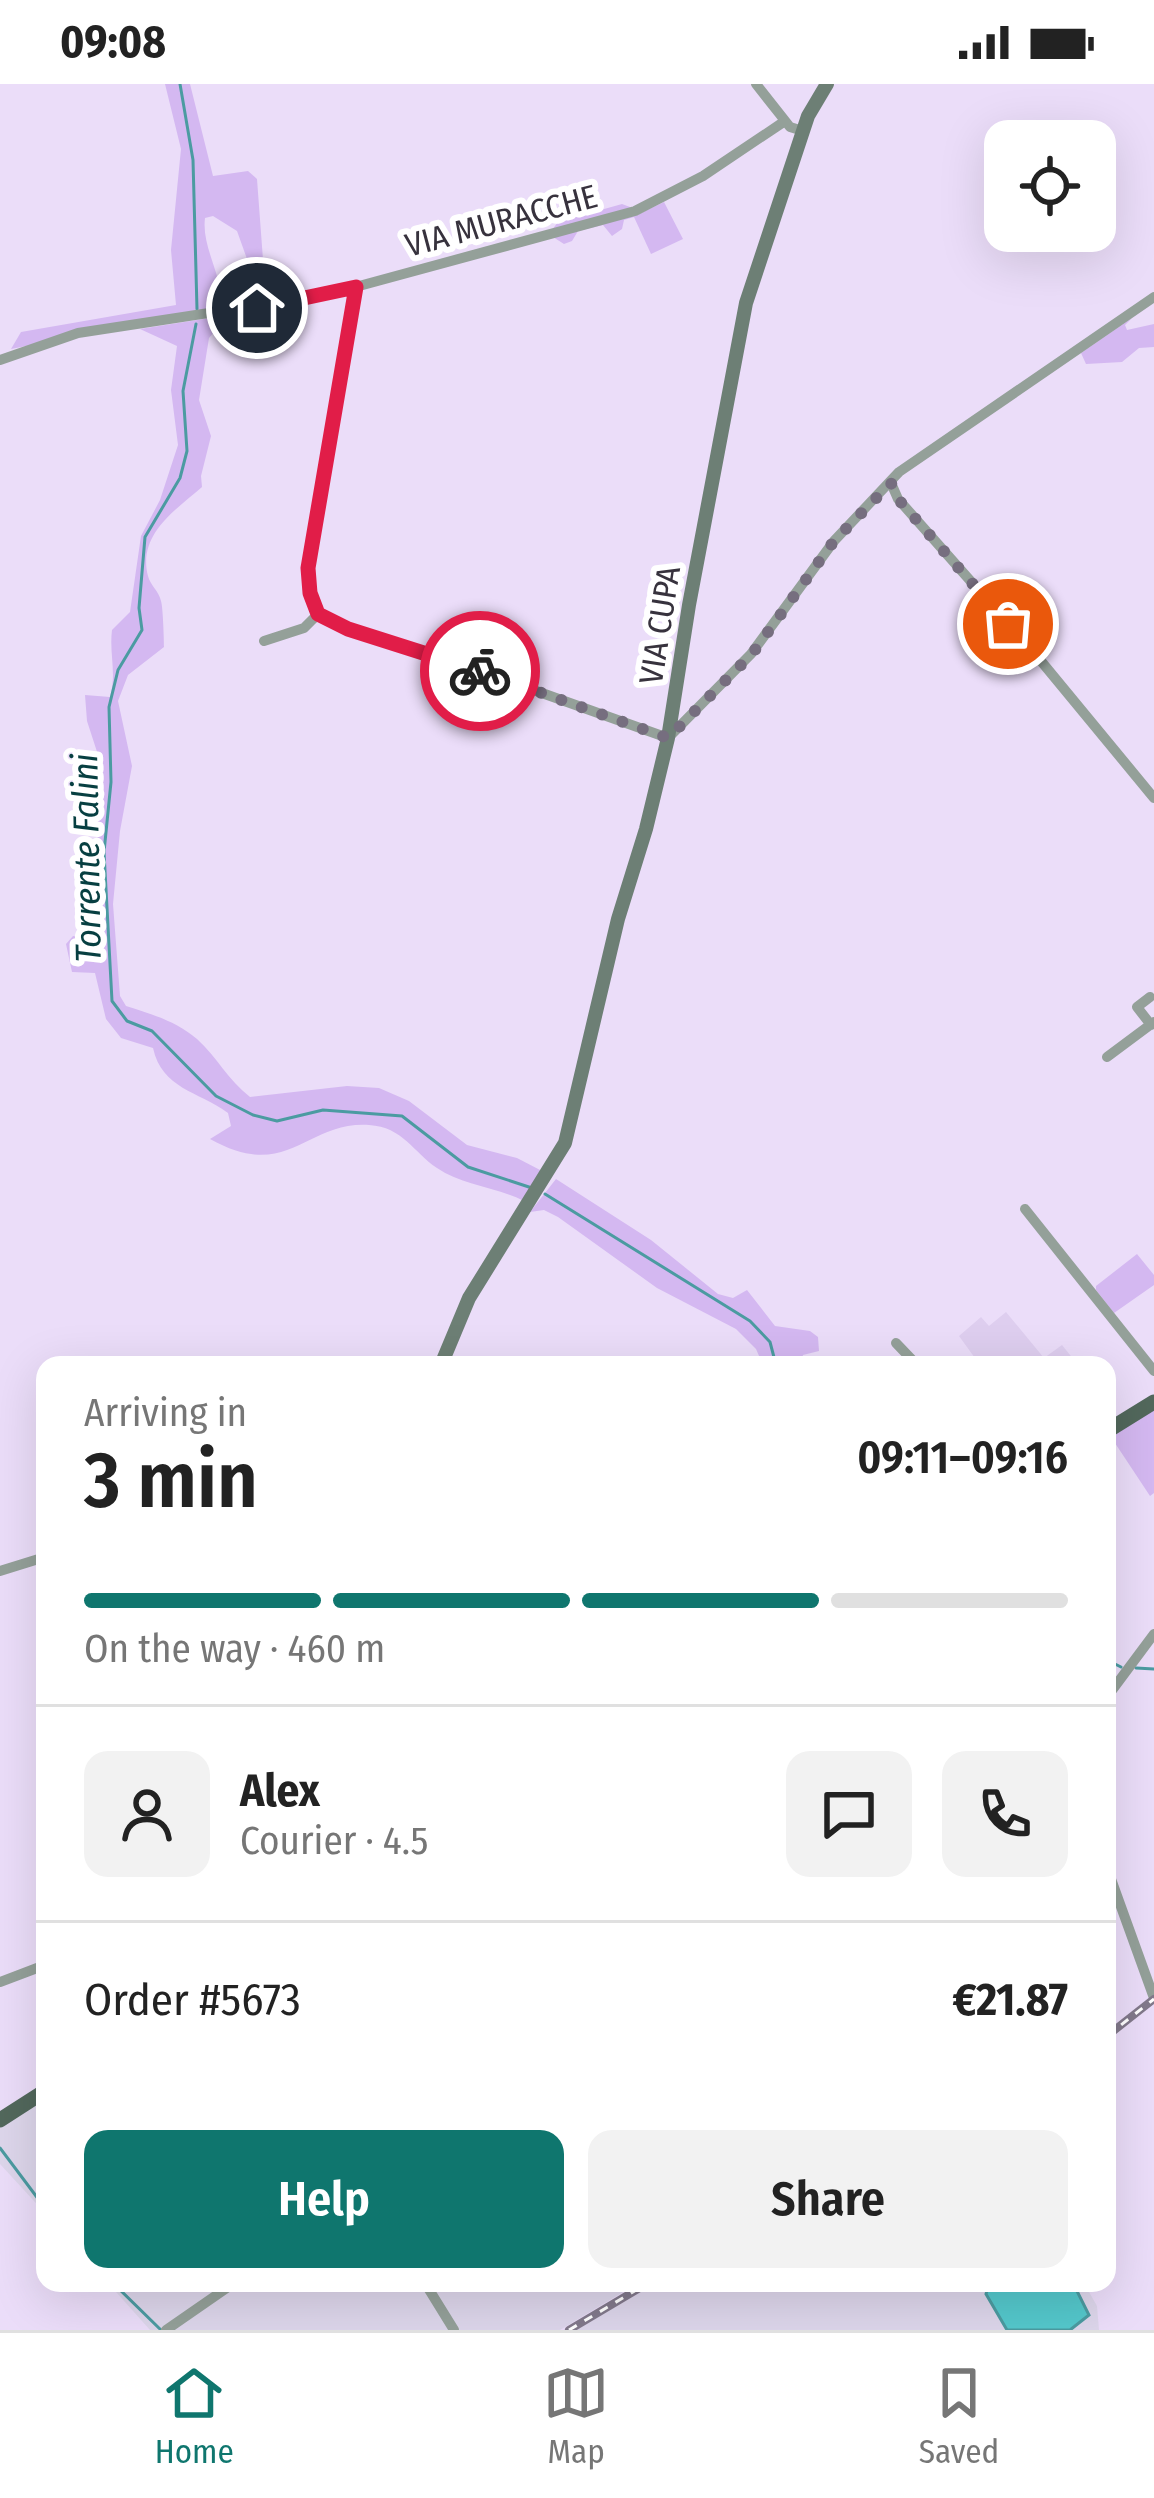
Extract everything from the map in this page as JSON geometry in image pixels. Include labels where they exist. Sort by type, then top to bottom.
[{"type":"main road","points":[[1116,1425],[1154,1402]]},
{"type":"main road","points":[[0,2120],[36,2097]]},
{"type":"street","points":[[756,84],[785,121],[803,131]]},
{"type":"street","name":"VIA CUPA","points":[[445,1356],[470,1298],[565,1143],[618,919],[668,738],[688,605],[746,303],[803,131],[827,84]]},
{"type":"street","name":"VIA MURACCHE","points":[[0,360],[78,333],[257,308],[356,287],[635,211],[703,176],[785,121]]},
{"type":"street","points":[[356,287],[308,568],[318,614],[348,629],[430,653],[668,738],[752,654],[834,541],[898,472],[1154,297]]},
{"type":"street","points":[[891,483],[898,499],[1154,798]]},
{"type":"street","points":[[263,641],[304,628],[318,614]]},
{"type":"street","points":[[1107,1058],[1153,1024],[1137,1007],[1150,998]]},
{"type":"street","points":[[1025,1209],[1154,1371]]},
{"type":"street","points":[[896,1343],[908,1356]]},
{"type":"street","points":[[0,1571],[36,1559]]},
{"type":"street","points":[[1116,1685],[1154,1634]]},
{"type":"street","points":[[1116,1893],[1154,1998]]},
{"type":"street","points":[[0,1982],[36,1968]]},
{"type":"street","points":[[213,2292],[216,2296]]},
{"type":"street","points":[[167,2330],[222,2292]]},
{"type":"street","points":[[431,2292],[454,2330]]},
{"type":"shaded area","points":[[165,84],[190,84],[213,176],[248,171],[257,179],[264,273],[272,283],[293,286],[296,295],[261,298],[237,231],[213,216],[205,218],[205,230],[220,286],[220,308],[11,349],[21,332],[176,305],[171,250],[181,149]]},
{"type":"shaded area","points":[[664,202],[683,239],[651,254],[634,217],[624,220],[622,229],[612,236],[603,225],[578,231],[564,244],[553,237],[558,222],[622,204],[635,216]]},
{"type":"shaded area","points":[[229,315],[209,338],[199,400],[211,436],[202,487],[162,524],[148,547],[148,576],[161,601],[164,647],[128,675],[118,701],[132,766],[113,904],[120,996],[126,1006],[172,1023],[197,1039],[250,1097],[347,1086],[379,1088],[409,1101],[467,1145],[517,1158],[542,1171],[524,1201],[447,1174],[399,1135],[381,1127],[347,1126],[278,1153],[259,1155],[210,1139],[231,1126],[228,1113],[173,1081],[153,1048],[121,1038],[106,1019],[95,973],[72,972],[66,944],[73,936],[94,939],[100,761],[87,721],[85,695],[110,697],[112,630],[130,612],[141,536],[160,500],[178,445],[171,390],[177,346],[140,329]]},
{"type":"shaded area","points":[[1132,318],[1125,325],[1127,330],[1154,324],[1154,347],[1139,348],[1122,362],[1086,364],[1081,353]]},
{"type":"shaded area","points":[[556,1179],[651,1240],[718,1294],[733,1298],[747,1290],[775,1326],[810,1331],[818,1337],[819,1351],[803,1356],[759,1356],[736,1329],[657,1288],[558,1217],[544,1210],[530,1212]]},
{"type":"shaded area","points":[[1137,1254],[1154,1275],[1154,1285],[1114,1313],[1096,1286]]},
{"type":"shaded area","points":[[1006,1312],[1042,1356],[973,1356],[959,1336],[981,1317],[989,1326]]},
{"type":"shaded area","points":[[1062,1345],[1071,1356],[1047,1356]]},
{"type":"shaded area","points":[[1154,1408],[1154,1493],[1150,1496],[1116,1445],[1116,1434]]},
{"type":"shaded area","points":[[36,2103],[36,2203],[0,2164],[0,2125]]},
{"type":"shaded area","points":[[116,2292],[623,2292],[560,2330],[150,2330]]},
{"type":"shaded area","points":[[641,2292],[1089,2292],[1097,2306],[1099,2330],[576,2330]]},
{"type":"shaded area","points":[[1078,2292],[1089,2315],[1070,2330],[1007,2330],[986,2294]]},
{"type":"waterway","name":"Torrente Falini","points":[[180,84],[193,160],[197,309]]},
{"type":"waterway","name":"Torrente Falini","points":[[196,324],[183,391],[187,451],[180,478],[145,537],[139,608],[142,630],[118,670],[109,707],[111,782],[104,852],[112,1001],[127,1021],[152,1031],[216,1096],[253,1115],[277,1121],[323,1110],[402,1116],[468,1167],[532,1188]]},
{"type":"waterway","name":"Torrente Falini","points":[[545,1194],[750,1321],[770,1342],[774,1356]]},
{"type":"waterway","name":"Torrente Falini","points":[[1116,1664],[1121,1667]]},
{"type":"waterway","name":"Torrente Falini","points":[[1136,1668],[1154,1669]]},
{"type":"waterway","points":[[0,2148],[36,2196]]},
{"type":"waterway","points":[[122,2292],[161,2330]]},
{"type":"railway","points":[[1116,2029],[1154,1999]]},
{"type":"railway","points":[[569,2330],[633,2292]]},
{"type":"way so far","points":[[480,671],[668,738],[752,654],[834,541],[891,483],[898,499],[1008,624]]},
{"type":"route","points":[[257,308],[356,287],[308,568],[318,614],[348,629],[480,671]]}]
